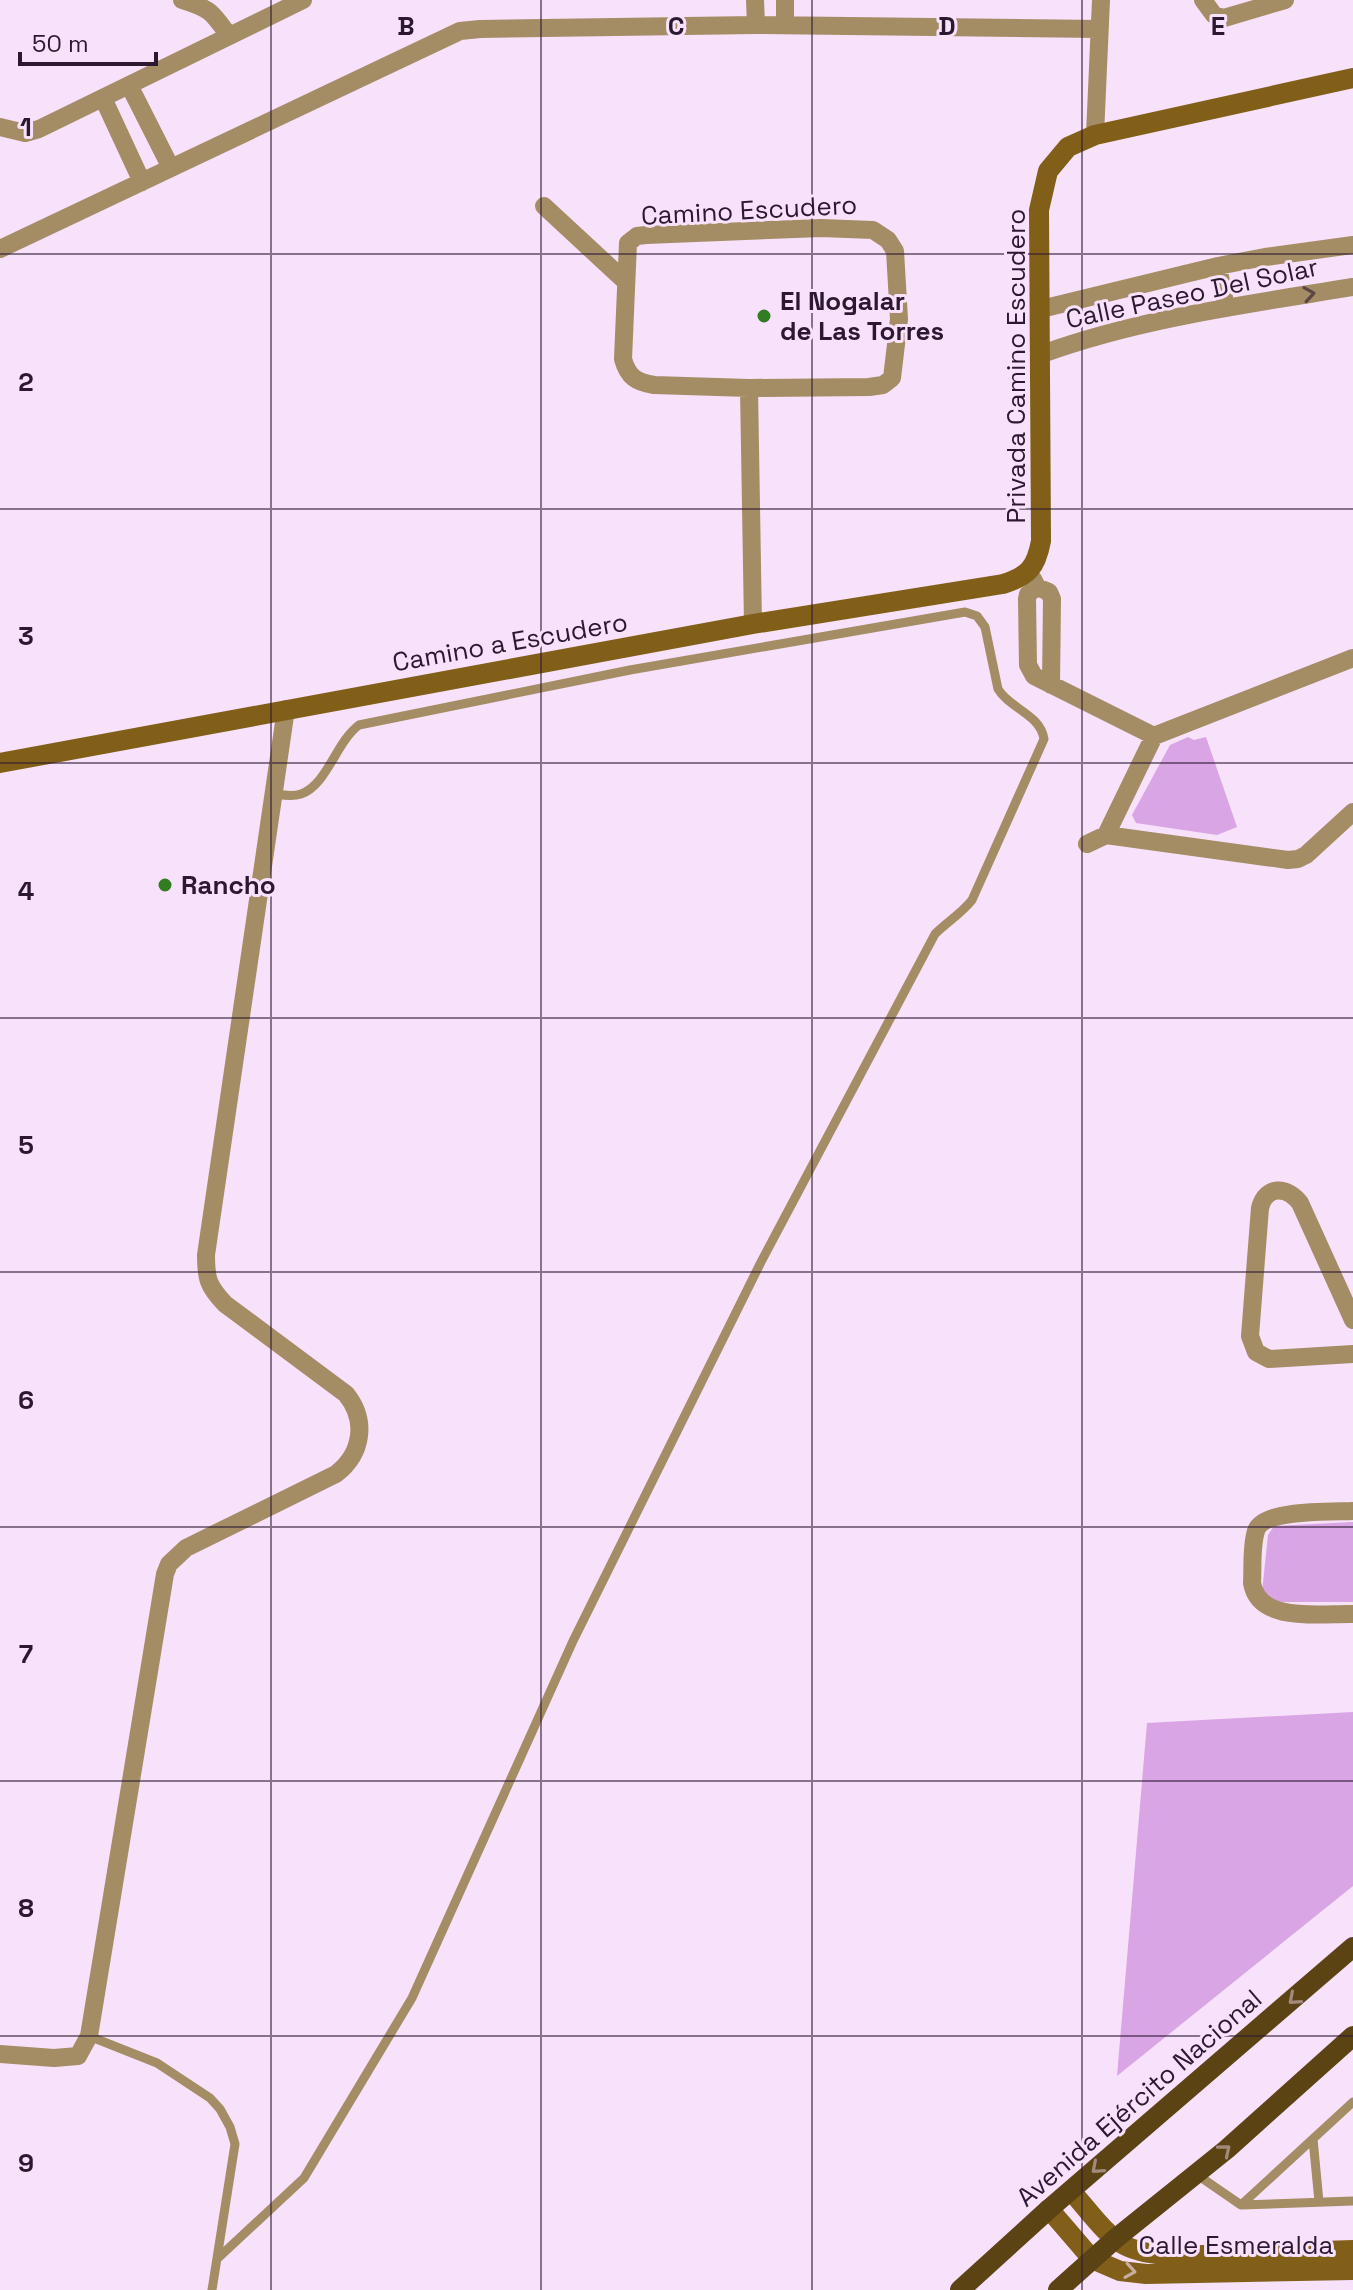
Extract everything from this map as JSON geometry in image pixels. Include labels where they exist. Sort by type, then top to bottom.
[{"type":"main road","name":"Avenida Ejército Nacional","points":[[960,2290],[1049,2209],[1353,1947]]},
{"type":"main road","points":[[1058,2290],[1115,2239],[1227,2149],[1353,2036]]},
{"type":"street","points":[[182,0],[205,7],[229,36]]},
{"type":"street","points":[[0,127],[25,133],[39,129],[303,0]]},
{"type":"street","points":[[755,0],[756,25]]},
{"type":"street","points":[[785,0],[785,25]]},
{"type":"street","points":[[1095,135],[1101,0]]},
{"type":"street","points":[[1203,0],[1214,15],[1224,18],[1285,0]]},
{"type":"street","points":[[0,249],[460,31],[756,25],[1099,29]]},
{"type":"street","name":"Privada Camino Escudero","points":[[1033,580],[1041,541],[1039,210],[1048,171],[1068,147],[1095,135],[1353,78]]},
{"type":"street","points":[[129,85],[171,168]]},
{"type":"street","points":[[103,98],[142,182]]},
{"type":"street","points":[[544,206],[626,282]]},
{"type":"street","name":"Camino Escudero","points":[[821,228],[873,230],[888,240],[895,251],[899,319],[892,378],[883,385],[869,387],[749,388],[639,383],[630,376],[623,359],[626,282],[628,243],[637,236],[821,228]]},
{"type":"street","name":"Calle Paseo Del Solar","points":[[1041,309],[1218,266],[1353,245]]},
{"type":"street","points":[[1218,266],[1226,308]]},
{"type":"street","name":"Calle Paseo Del Solar","points":[[1042,354],[1082,339],[1226,308],[1353,287]]},
{"type":"street","points":[[749,388],[753,624]]},
{"type":"street","points":[[1033,580],[1049,592],[1052,599],[1051,685],[1154,736]]},
{"type":"street","name":"Camino a Escudero","points":[[0,763],[753,624],[1033,580]]},
{"type":"street","points":[[1106,835],[1154,736],[1353,658]]},
{"type":"street","points":[[0,2054],[54,2058],[78,2056],[89,2036],[169,1564],[186,1548],[336,1474],[356,1451],[360,1421],[358,1411],[346,1394],[225,1304],[211,1289],[206,1274],[206,1255],[286,709]]},
{"type":"street","points":[[1087,844],[1106,835],[1298,859],[1353,812]]},
{"type":"street","points":[[1353,1320],[1300,1203],[1287,1192],[1273,1190],[1264,1196],[1260,1208],[1250,1336],[1256,1352],[1269,1359],[1353,1354]]},
{"type":"street","points":[[1353,1511],[1286,1515],[1265,1520],[1256,1531],[1252,1583],[1261,1601],[1283,1613],[1353,1614]]},
{"type":"street","name":"Calle Esmeralda","points":[[1071,2191],[1115,2239],[1126,2247],[1146,2253],[1173,2256],[1353,2250]]},
{"type":"street","points":[[1049,2209],[1092,2259]]},
{"type":"street","name":"Calle Esmeralda","points":[[1092,2259],[1120,2271],[1146,2274],[1353,2270]]},
{"type":"lane","points":[[217,2259],[304,2178],[412,1998],[573,1641],[761,1262],[935,934],[972,900],[1044,739],[1043,730],[1037,722],[1003,697],[998,689],[985,627],[977,616],[965,612],[630,670],[359,725],[345,738],[313,787],[295,796],[274,794]]},
{"type":"lane","points":[[89,2036],[157,2063],[210,2098],[230,2127],[235,2144],[212,2290]]},
{"type":"lane","points":[[1241,2205],[1353,2102]]},
{"type":"lane","points":[[1313,2139],[1319,2202]]},
{"type":"lane","points":[[1196,2174],[1241,2205],[1353,2201]]},
{"type":"shaded area","points":[[1188,737],[1194,740],[1206,737],[1237,827],[1217,835],[1136,823],[1132,815],[1170,745]]},
{"type":"shaded area","points":[[1353,1522],[1353,1602],[1274,1602],[1262,1592],[1268,1535],[1274,1526]]},
{"type":"shaded area","points":[[1353,1712],[1353,1886],[1117,2076],[1147,1723]]},
{"type":"place","name":"El Nogalar de Las Torres","points":[[764,316]]},
{"type":"place","name":"Rancho","points":[[165,885]]}]
